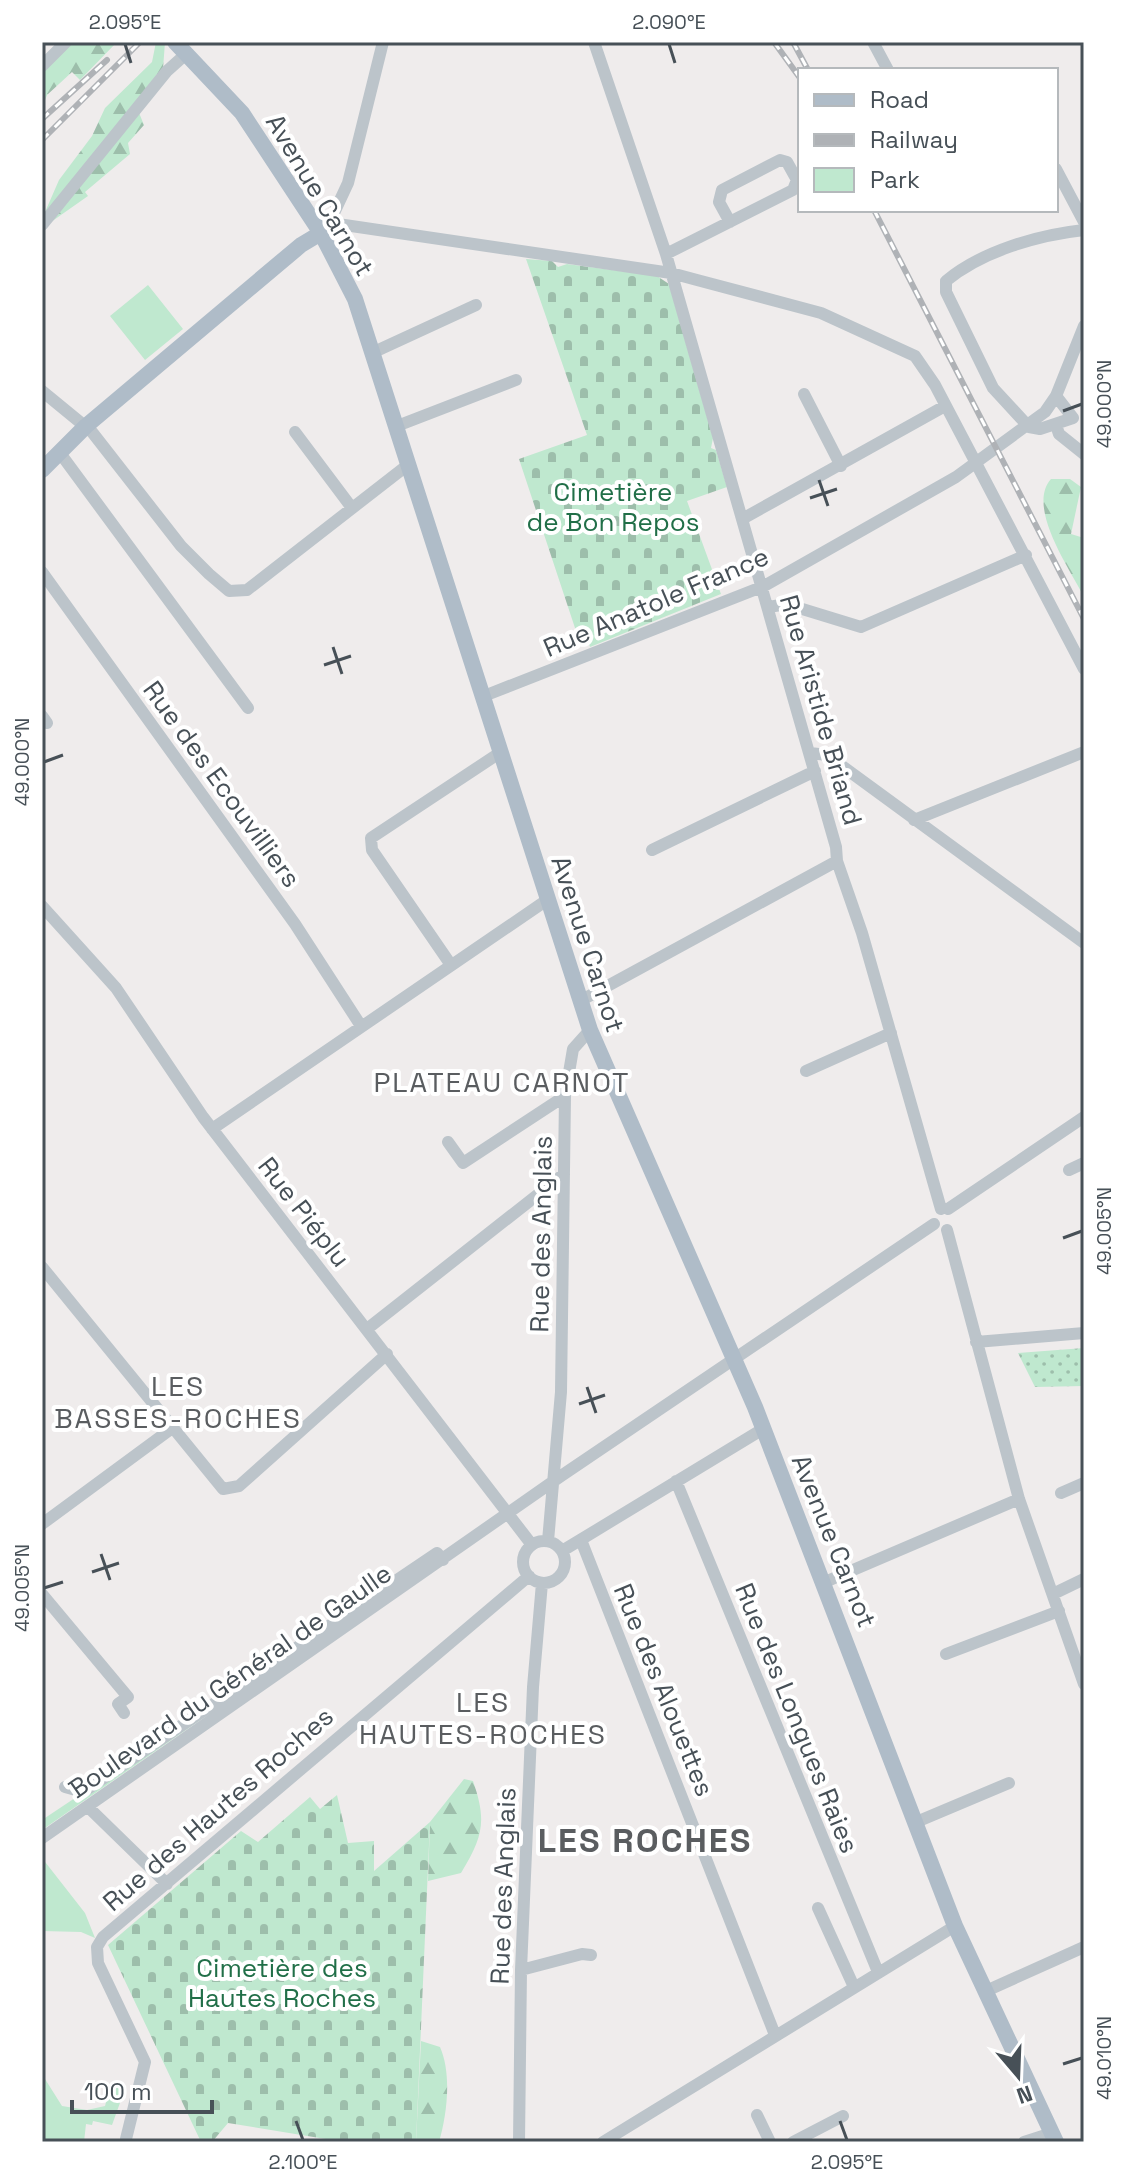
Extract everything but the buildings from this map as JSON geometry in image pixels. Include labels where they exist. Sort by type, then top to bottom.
[{"type":"main road","name":"Avenue Carnot","points":[[182,46],[242,113],[326,228],[374,352],[590,1030],[763,1429],[825,1582],[955,1926],[1054,2138]]},
{"type":"main road","points":[[42,470],[86,426],[301,245],[326,228]]},
{"type":"street","points":[[42,66],[66,42]]},
{"type":"street","points":[[383,42],[348,183],[326,228],[671,273],[821,313],[915,356],[1026,555],[1084,669]]},
{"type":"street","name":"Rue Aristide Briand","points":[[594,42],[666,254],[764,586],[837,861],[844,874],[944,1209],[955,1220],[947,1230]]},
{"type":"street","points":[[873,42],[887,68]]},
{"type":"street","points":[[42,225],[158,81],[182,46]]},
{"type":"street","points":[[666,254],[730,222],[793,190],[797,180],[787,162],[780,160],[722,190],[719,202],[730,222]]},
{"type":"street","points":[[1058,173],[1084,222]]},
{"type":"street","points":[[1056,396],[1078,418],[1040,429],[1029,427],[993,388],[946,292],[946,281],[999,252],[1084,230]]},
{"type":"street","points":[[374,352],[476,305]]},
{"type":"street","name":"Rue Anatole France","points":[[484,696],[764,586],[975,464],[1029,427],[1056,396],[1084,326]]},
{"type":"street","points":[[397,426],[516,380]]},
{"type":"street","points":[[42,391],[86,426],[181,546],[224,588],[235,593],[247,590],[409,464]]},
{"type":"street","points":[[804,394],[841,466]]},
{"type":"street","points":[[744,518],[945,406]]},
{"type":"street","points":[[1056,425],[1059,434],[1084,454]]},
{"type":"street","points":[[295,432],[352,508]]},
{"type":"street","points":[[60,453],[248,708]]},
{"type":"street","points":[[769,607],[786,604],[861,627],[1026,555]]},
{"type":"street","name":"Rue des Ecouvilliers","points":[[42,572],[287,912],[361,1026]]},
{"type":"street","points":[[451,965],[372,850],[371,838],[501,752]]},
{"type":"street","points":[[914,820],[1084,752]]},
{"type":"street","points":[[810,753],[827,755],[1084,943]]},
{"type":"street","points":[[652,850],[815,771]]},
{"type":"street","points":[[580,1001],[837,861]]},
{"type":"street","points":[[212,1129],[547,900]]},
{"type":"street","name":"Rue Piéplu","points":[[42,906],[116,988],[212,1129],[532,1545]]},
{"type":"street","name":"Rue des Anglais","points":[[548,1541],[561,1392],[565,1096],[573,1049],[590,1030]]},
{"type":"street","points":[[806,1071],[891,1033]]},
{"type":"street","points":[[448,1142],[463,1163],[565,1096]]},
{"type":"street","points":[[1084,1117],[934,1217],[934,1224],[947,1230],[1019,1499],[1084,1684]]},
{"type":"street","points":[[1069,1170],[1084,1163]]},
{"type":"street","points":[[367,1329],[564,1174]]},
{"type":"street","name":"Boulevard du Général de Gaulle","points":[[42,1838],[553,1482],[934,1224]]},
{"type":"street","points":[[42,1267],[217,1485],[232,1490],[387,1354]]},
{"type":"street","points":[[976,1342],[1084,1333]]},
{"type":"street","points":[[42,1524],[171,1429]]},
{"type":"street","points":[[562,1551],[763,1429]]},
{"type":"street","name":"Rue des Longues Raies","points":[[676,1481],[878,1972]]},
{"type":"street","points":[[1061,1493],[1084,1483]]},
{"type":"street","points":[[825,1582],[1019,1499]]},
{"type":"street","name":"Rue des Alouettes","points":[[581,1540],[775,2035]]},
{"type":"street","points":[[548,1541],[562,1551],[566,1564],[561,1576],[542,1583],[529,1576],[523,1560],[532,1545],[548,1541]]},
{"type":"street","name":"Boulevard du Général de Gaulle","points":[[65,1787],[83,1792],[437,1553],[443,1560]]},
{"type":"street","name":"Rue des Hautes Roches","points":[[126,2139],[145,2062],[98,1963],[97,1947],[103,1937],[529,1576]]},
{"type":"street","points":[[1053,1594],[1084,1579]]},
{"type":"street","name":"Rue des Anglais","points":[[519,2142],[521,1970],[533,1687],[542,1583]]},
{"type":"street","points":[[42,1594],[128,1697],[118,1704],[124,1713]]},
{"type":"street","points":[[946,1654],[1059,1611]]},
{"type":"street","points":[[914,1823],[1009,1783]]},
{"type":"street","points":[[88,1807],[167,1884]]},
{"type":"street","points":[[818,1908],[854,1987]]},
{"type":"street","points":[[603,2142],[955,1926]]},
{"type":"street","points":[[986,1991],[1084,1947]]},
{"type":"street","points":[[521,1970],[582,1954],[591,1955]]},
{"type":"street","points":[[757,2115],[770,2142]]},
{"type":"street","points":[[793,2142],[843,2116]]},
{"type":"street","points":[[1024,2142],[1054,2138]]},
{"type":"green space","points":[[74,42],[117,42],[80,80],[72,72],[47,95],[42,108],[42,70]]},
{"type":"green space","points":[[156,42],[165,42],[163,69],[135,103],[144,125],[128,143],[130,154],[85,192],[88,196],[51,222],[42,219],[59,180],[92,136],[105,108],[152,62]]},
{"type":"green space","name":"Cimetière de Bon Repos","points":[[526,259],[552,261],[558,267],[567,264],[657,276],[669,284],[713,438],[711,448],[716,450],[727,487],[687,501],[721,594],[590,647],[585,632],[577,634],[519,459],[587,435]]},
{"type":"green space","points":[[148,285],[183,329],[145,360],[110,316]]},
{"type":"green space","points":[[1051,479],[1070,479],[1081,487],[1071,534],[1084,538],[1084,597],[1047,521],[1045,491]]},
{"type":"green space","points":[[1084,1348],[1084,1386],[1035,1387],[1018,1353]]},
{"type":"green space","points":[[243,1686],[245,1689],[42,1830],[42,1820]]},
{"type":"green space","points":[[464,1779],[473,1781],[480,1807],[478,1839],[461,1873],[428,1881],[430,1822]]},
{"type":"green space","name":"Cimetière des Hautes Roches","points":[[337,1795],[348,1843],[374,1841],[374,1871],[430,1822],[416,2142],[344,2142],[228,2123],[212,2142],[201,2142],[108,1945],[241,1831],[258,1842],[310,1797],[320,1809]]},
{"type":"green space","points":[[42,1858],[85,1913],[95,1938],[81,1932],[42,1931]]},
{"type":"green space","points":[[421,2041],[440,2047],[446,2069],[446,2107],[439,2142],[416,2142]]},
{"type":"green space","points":[[45,2079],[62,2106],[87,2110],[105,2106],[110,2087],[125,2089],[112,2125],[93,2121],[92,2125],[86,2124],[84,2142],[42,2142],[42,2080]]},
{"type":"railway","points":[[42,140],[140,42]]},
{"type":"railway","points":[[774,42],[798,75]]},
{"type":"railway","points":[[793,42],[807,68]]},
{"type":"railway","points":[[42,119],[107,60]]},
{"type":"railway","points":[[875,212],[1084,619]]},
{"type":"district","name":"PLATEAU CARNOT","points":[[502,1082]]},
{"type":"district","name":"LES BASSES-ROCHES","points":[[178,1402]]},
{"type":"district","name":"LES HAUTES-ROCHES","points":[[483,1718]]},
{"type":"district","name":"LES ROCHES","points":[[645,1840]]}]
